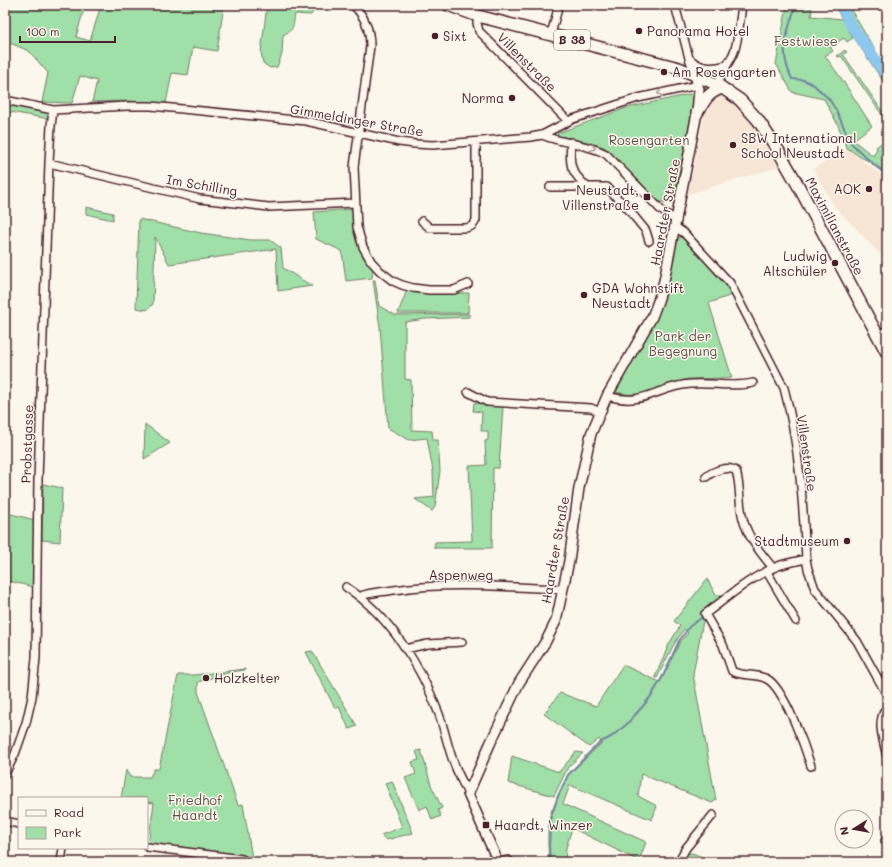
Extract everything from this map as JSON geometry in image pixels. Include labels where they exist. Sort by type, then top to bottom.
[{"type":"main road","name":"B 38","points":[[448,5],[478,16],[552,34],[670,66],[696,80]]},
{"type":"main road","name":"Maximilianstraße","points":[[696,80],[720,87],[740,100],[766,131],[882,333],[887,352]]},
{"type":"main road","points":[[697,113],[709,94],[720,87]]},
{"type":"street","points":[[354,5],[362,14],[368,29],[370,46],[354,167],[357,228],[363,247],[377,269],[402,285],[429,290],[454,290],[468,284]]},
{"type":"street","points":[[552,34],[559,5]]},
{"type":"street","points":[[675,5],[696,80]]},
{"type":"street","points":[[720,87],[720,74],[731,58],[735,49],[742,5]]},
{"type":"street","name":"Villenstraße","points":[[478,16],[477,23],[479,30],[568,121]]},
{"type":"street","points":[[689,58],[694,63],[702,66],[717,68],[726,65]]},
{"type":"street","name":"Gimmeldinger Straße","points":[[5,100],[53,110],[151,106],[306,121],[399,142],[433,145],[542,135],[568,121],[696,80]]},
{"type":"street","name":"Haardter Straße","points":[[468,794],[490,744],[520,684],[554,626],[569,561],[577,500],[584,461],[591,434],[607,396],[654,310],[664,281],[697,113],[699,92],[696,80]]},
{"type":"street","name":"Probstgasse","points":[[5,774],[26,723],[32,697],[36,658],[38,480],[50,126],[53,110]]},
{"type":"street","name":"Villenstraße","points":[[542,135],[552,139],[597,149],[606,154],[676,224],[730,282],[784,388],[788,403],[799,471],[806,559],[815,589],[856,641],[887,695]]},
{"type":"street","points":[[422,221],[430,228],[466,228],[471,227],[474,224],[476,220],[476,142]]},
{"type":"street","points":[[571,142],[570,160],[573,171],[576,177],[587,187]]},
{"type":"street","name":"Im Schilling","points":[[49,163],[200,199],[269,207],[355,203]]},
{"type":"street","points":[[550,188],[607,187],[624,204],[646,231],[649,242]]},
{"type":"street","points":[[607,396],[624,400],[638,399],[686,384],[741,385],[753,383]]},
{"type":"street","points":[[468,392],[487,402],[591,408],[600,412]]},
{"type":"street","points":[[706,477],[710,473],[721,470],[734,469],[736,471],[746,531],[770,570],[796,621]]},
{"type":"street","points":[[806,559],[787,563],[770,570],[752,580],[705,614],[723,645],[732,671],[768,679],[780,693],[801,736],[811,766]]},
{"type":"street","name":"Aspenweg","points":[[361,596],[369,593],[439,586],[563,589]]},
{"type":"street","points":[[346,587],[361,596],[386,624],[417,667],[434,702],[455,766],[494,855],[494,862]]},
{"type":"street","points":[[405,649],[434,644],[462,642]]},
{"type":"street","points":[[887,707],[882,715],[881,724],[887,758]]},
{"type":"street","points":[[678,862],[686,848],[713,815]]},
{"type":"street","points":[[5,821],[18,824]]},
{"type":"street","points":[[148,846],[242,859],[246,862]]},
{"type":"street","points":[[61,862],[63,849]]},
{"type":"street","points":[[500,862],[508,860],[510,862]]},
{"type":"shaded area","name":"SBW International School Neustadt","points":[[719,94],[726,96],[735,103],[755,125],[781,166],[688,194],[708,101]]},
{"type":"shaded area","points":[[847,149],[887,179],[887,261],[835,207],[813,169]]},
{"type":"green space","points":[[5,5],[85,5],[76,37],[90,41],[101,5],[224,5],[217,51],[193,47],[188,75],[172,73],[166,103],[128,101],[92,102],[97,81],[80,76],[72,103],[42,102],[48,73],[29,51],[5,41]]},
{"type":"green space","points":[[267,5],[315,5],[311,15],[295,14],[292,29],[283,35],[282,54],[277,67],[270,68],[263,63],[261,52]]},
{"type":"green space","name":"Festwiese","points":[[834,5],[848,5],[887,70],[887,87],[846,26],[853,38],[847,42],[844,38],[830,47],[833,51],[825,56],[872,126],[853,140],[873,156],[877,149],[876,147],[883,142],[887,146],[887,174],[875,164],[860,157],[846,147],[838,125],[824,99],[792,92],[776,64],[787,6],[812,8],[811,16],[842,19]]},
{"type":"green space","points":[[845,50],[847,52],[843,54],[887,118],[887,122],[841,56],[837,56]]},
{"type":"green space","name":"Rosengarten","points":[[691,94],[695,98],[673,203],[658,201],[604,147],[557,136],[558,133],[626,108]]},
{"type":"green space","points":[[5,103],[50,112],[49,119],[5,111]]},
{"type":"green space","points":[[86,207],[113,213],[113,220],[86,214]]},
{"type":"green space","points":[[352,209],[356,241],[364,258],[373,268],[372,278],[346,281],[342,251],[316,239],[314,212]]},
{"type":"green space","points":[[139,219],[201,233],[251,240],[270,240],[281,248],[283,268],[312,286],[278,291],[276,249],[169,264],[155,237],[153,304],[147,310],[136,308]]},
{"type":"green space","name":"Park der Begegnung","points":[[683,236],[721,277],[733,293],[732,295],[709,303],[732,378],[688,379],[636,396],[616,392],[657,316],[666,288],[678,238]]},
{"type":"green space","points":[[373,280],[375,280],[379,306],[395,315],[469,314],[469,317],[425,319],[405,322],[405,379],[411,380],[412,430],[432,431],[433,440],[438,440],[440,471],[435,507],[432,511],[415,499],[434,497],[433,471],[427,438],[409,440],[388,428],[380,327]]},
{"type":"green space","points":[[407,290],[422,293],[469,293],[468,313],[398,313]]},
{"type":"green space","points":[[474,403],[503,406],[499,468],[493,468],[492,548],[434,548],[435,542],[472,541],[469,466],[486,465],[485,441],[488,440],[488,431],[481,431],[482,412],[473,411]]},
{"type":"green space","points":[[145,424],[170,443],[144,459]]},
{"type":"green space","points":[[43,484],[62,488],[60,542],[42,540]]},
{"type":"green space","points":[[7,513],[35,520],[33,587],[9,581],[5,599],[5,521]]},
{"type":"green space","points":[[707,579],[716,595],[722,595],[703,621],[693,674],[716,800],[712,803],[641,774],[638,796],[657,806],[652,820],[570,785],[563,804],[646,842],[639,861],[572,828],[566,848],[565,862],[549,862],[548,829],[552,809],[554,810],[568,775],[602,743],[599,739],[589,747],[544,714],[560,693],[596,706],[623,665],[660,682],[680,642],[688,633],[684,629],[673,646],[657,678],[655,677],[669,644],[680,626],[674,621]]},
{"type":"green space","points":[[312,651],[357,726],[349,729],[339,707],[335,708],[306,652]]},
{"type":"green space","name":"Friedhof Haardt","points":[[245,669],[198,682],[198,692],[238,805],[243,804],[252,858],[148,844],[154,803],[148,802],[148,797],[121,797],[126,770],[130,777],[150,777],[154,769],[159,769],[178,675],[194,675]]},
{"type":"green space","points":[[421,750],[431,785],[442,808],[438,810],[441,816],[432,820],[427,806],[419,810],[405,778],[416,774],[412,762],[419,760],[416,751]]},
{"type":"green space","points":[[576,752],[583,753],[568,767],[554,796],[508,783],[512,756],[559,772]]},
{"type":"green space","points":[[392,781],[413,833],[386,840],[381,835],[402,827],[385,783]]},
{"type":"green space","points":[[692,853],[714,862],[682,862],[685,854]]},
{"type":"waterway","points":[[796,5],[785,42],[785,59],[792,79],[804,80],[814,85],[829,99],[836,110],[851,143],[875,166],[887,175]]},
{"type":"waterway","points":[[841,5],[849,22],[887,76]]},
{"type":"waterway","points":[[550,862],[549,845],[551,816],[568,775],[601,742],[611,737],[626,725],[643,706],[652,695],[664,674],[679,641],[690,626],[704,616]]},
{"type":"place","name":"Panorama Hotel","points":[[639,31]]},
{"type":"place","name":"Sixt","points":[[435,36]]},
{"type":"place","name":"Am Rosengarten","points":[[664,72]]},
{"type":"place","name":"Norma","points":[[512,98]]},
{"type":"place","name":"SBW International School Neustadt","points":[[733,145]]},
{"type":"place","name":"AOK","points":[[869,189]]},
{"type":"place","name":"Neustadt, Villenstraße","points":[[647,197]]},
{"type":"place","name":"Ludwig Altschüler","points":[[835,263]]},
{"type":"place","name":"GDA Wohnstift Neustadt","points":[[584,295]]},
{"type":"place","name":"Stadtmuseum","points":[[847,541]]},
{"type":"place","name":"Holzkelter","points":[[206,678]]},
{"type":"place","name":"Haardt, Winzer","points":[[486,825]]}]
